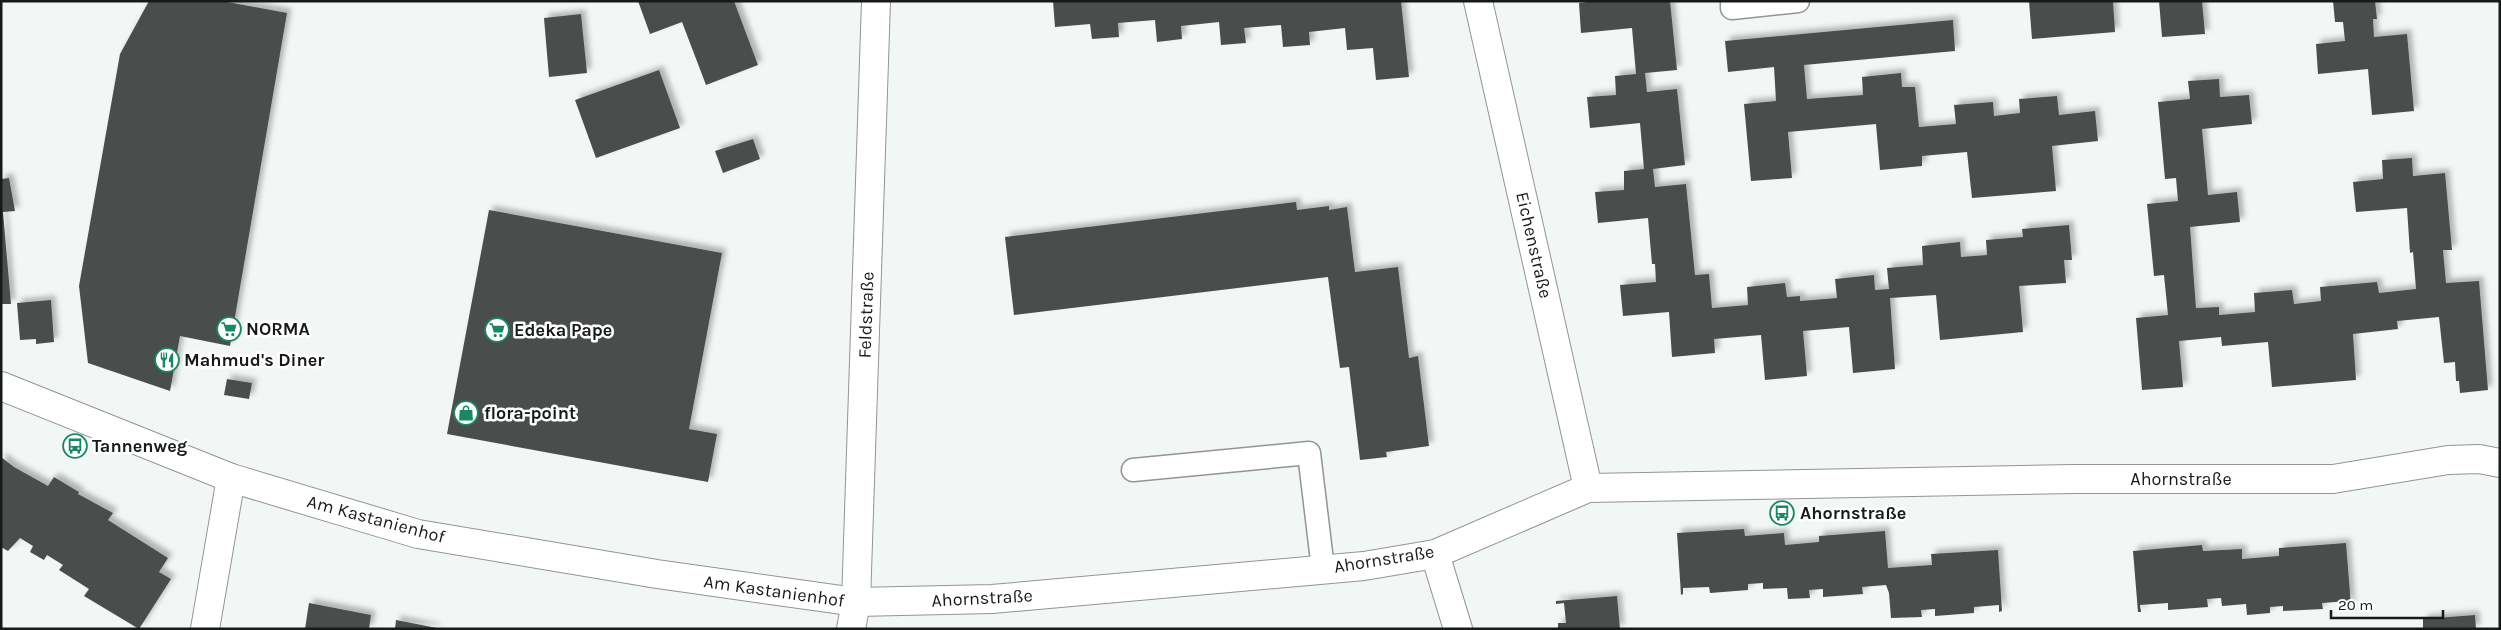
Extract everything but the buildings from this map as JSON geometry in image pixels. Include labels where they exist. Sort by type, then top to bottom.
[{"type":"street","name":"Feldstraße","points":[[852,629],[856,602],[876,1]]},
{"type":"street","name":"Eichenstraße","points":[[1478,1],[1588,488]]},
{"type":"street","name":"Am Kastanienhof","points":[[1,386],[231,478],[418,534],[658,574],[856,602]]},
{"type":"street","name":"Ahornstraße","points":[[856,602],[992,599],[1364,566],[1435,554],[1588,488],[2080,479],[2334,479],[2448,460],[2479,459],[2500,463]]},
{"type":"street","points":[[205,629],[231,478]]},
{"type":"street","points":[[1435,554],[1458,629]]},
{"type":"lane","points":[[1732,1],[1732,8],[1798,1]]},
{"type":"lane","points":[[1133,470],[1309,453],[1323,569]]},
{"type":"place","name":"NORMA","points":[[229,329]]},
{"type":"place","name":"Edeka Pape","points":[[497,330]]},
{"type":"place","name":"Mahmud's Diner","points":[[167,360]]},
{"type":"place","name":"flora-point","points":[[466,413]]},
{"type":"place","name":"Tannenweg","points":[[75,446]]},
{"type":"place","name":"Ahornstraße","points":[[1782,513]]}]
